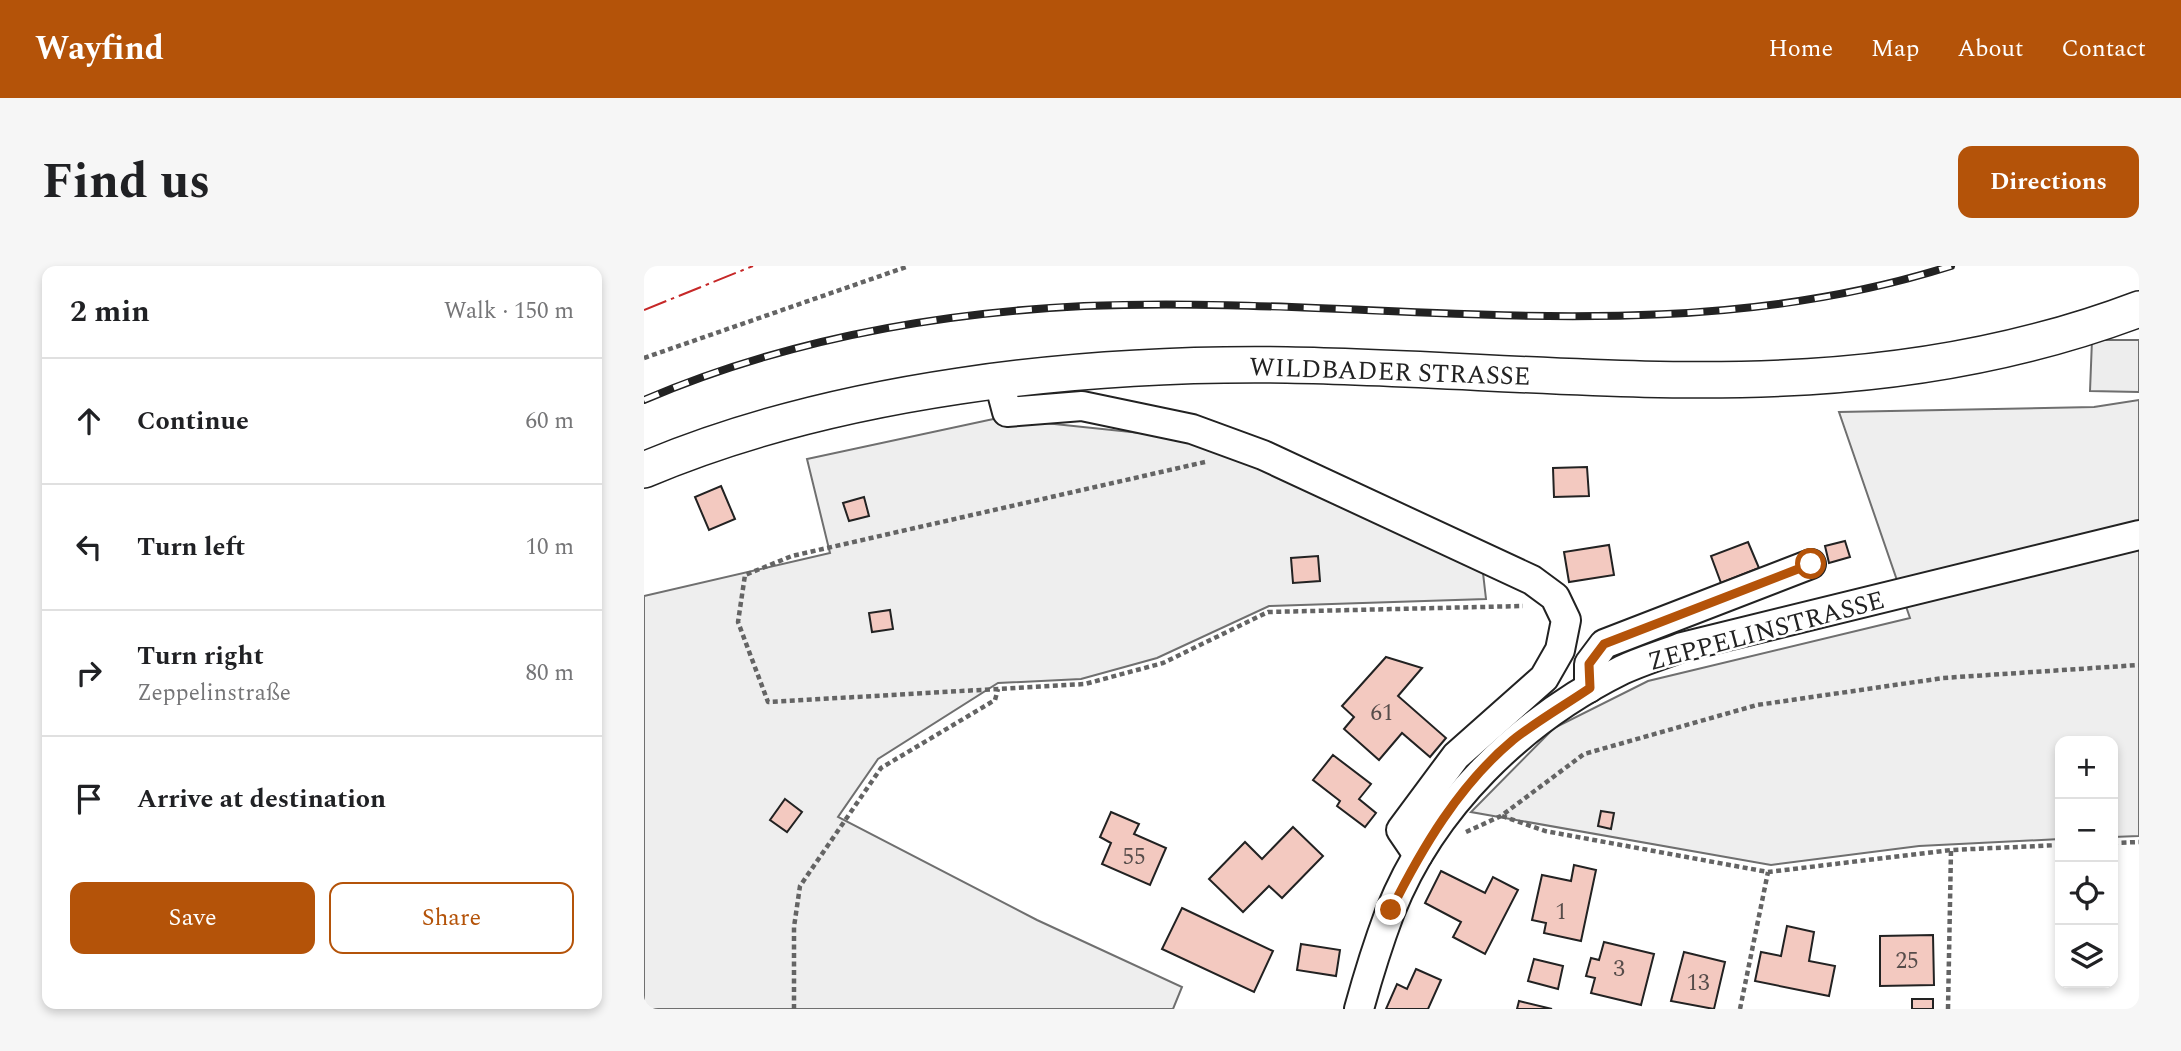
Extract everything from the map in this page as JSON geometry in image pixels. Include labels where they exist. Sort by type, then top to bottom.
[{"type":"main road","name":"WILDBADER STRASSE","points":[[644,470],[704,448],[838,410],[999,382],[1111,370],[1286,365],[1652,381],[1814,379],[1970,359],[2069,333],[2139,309]]},
{"type":"street","points":[[999,382],[1007,412],[1082,407],[1192,429],[1263,455],[1532,580],[1555,597],[1566,620],[1560,650],[1544,678],[1456,756],[1401,830],[1418,855]]},
{"type":"street","name":"ZEPPELINSTRASSE","points":[[1359,1009],[1391,910],[1418,855],[1469,785],[1513,740],[1590,688],[1624,669],[1682,647],[2139,536]]},
{"type":"street","points":[[1590,688],[1589,664],[1604,644],[1811,564]]},
{"type":"path","points":[[644,358],[909,266]]},
{"type":"path","points":[[1225,442],[1206,461],[792,556],[745,575],[738,622],[768,702],[1085,684],[1163,663],[1268,612],[1559,605]]},
{"type":"path","points":[[1418,855],[1501,816],[1584,754],[1757,705],[1943,678],[2139,665]]},
{"type":"path","points":[[794,1009],[794,927],[800,886],[881,768],[995,700],[998,689]]},
{"type":"path","points":[[1501,816],[1545,831],[1768,872],[1951,850],[2055,845]]},
{"type":"path","points":[[2118,844],[2139,842]]},
{"type":"path","points":[[1948,1009],[1951,850]]},
{"type":"path","points":[[1740,1009],[1768,872]]},
{"type":"shaded area","points":[[2092,340],[2139,340],[2139,392],[2090,391]]},
{"type":"shaded area","points":[[2139,400],[2139,836],[2118,837],[2118,736],[2055,736],[2055,839],[1919,846],[1771,865],[1471,812],[1554,728],[1648,681],[1910,618],[1839,412],[2094,407]]},
{"type":"shaded area","points":[[998,418],[1198,439],[1483,573],[1486,599],[1269,606],[1157,658],[1081,679],[998,683],[878,759],[838,817],[1037,920],[1182,987],[1173,1009],[644,1009],[644,596],[830,553],[807,459]]},
{"type":"building","points":[[1587,467],[1589,496],[1554,497],[1553,468]]},
{"type":"building","points":[[721,486],[735,519],[709,530],[695,497]]},
{"type":"building","points":[[864,497],[869,516],[849,521],[843,503]]},
{"type":"building","points":[[1845,541],[1850,557],[1829,563],[1825,546]]},
{"type":"building","points":[[1748,542],[1759,568],[1721,583],[1711,556]]},
{"type":"building","points":[[1609,545],[1614,575],[1569,582],[1564,552]]},
{"type":"building","points":[[1318,556],[1320,581],[1293,583],[1291,558]]},
{"type":"building","points":[[890,610],[893,629],[872,632],[869,613]]},
{"type":"building","points":[[1386,657],[1422,668],[1398,696],[1446,738],[1430,757],[1402,733],[1379,760],[1344,729],[1354,717],[1342,706]]},
{"type":"building","points":[[1333,755],[1371,784],[1359,799],[1376,813],[1365,827],[1337,806],[1340,801],[1313,780]]},
{"type":"building","points":[[785,799],[802,812],[787,832],[770,820]]},
{"type":"building","points":[[1601,811],[1614,813],[1611,829],[1598,826]]},
{"type":"building","points":[[1111,812],[1139,824],[1134,834],[1166,848],[1150,885],[1102,864],[1111,843],[1100,837]]},
{"type":"building","points":[[1293,827],[1323,856],[1282,898],[1269,886],[1243,912],[1209,879],[1245,842],[1262,859]]},
{"type":"building","points":[[1574,865],[1596,870],[1581,941],[1544,933],[1546,923],[1532,920],[1542,875],[1571,881]]},
{"type":"building","points":[[1441,871],[1485,893],[1493,877],[1518,890],[1485,954],[1453,937],[1461,922],[1425,903]]},
{"type":"building","points":[[1182,908],[1273,951],[1254,992],[1162,949]]},
{"type":"building","points":[[1787,926],[1814,932],[1809,961],[1835,966],[1829,996],[1755,981],[1761,952],[1781,956]]},
{"type":"building","points":[[1933,935],[1934,985],[1880,986],[1880,936]]},
{"type":"building","points":[[1604,942],[1654,954],[1641,1005],[1591,993],[1595,978],[1586,976],[1591,958],[1599,960]]},
{"type":"building","points":[[1301,944],[1340,950],[1336,976],[1297,970]]},
{"type":"building","points":[[1684,952],[1725,962],[1714,1009],[1671,1001]]},
{"type":"building","points":[[1534,959],[1563,966],[1558,989],[1528,981]]},
{"type":"building","points":[[1416,969],[1441,980],[1428,1009],[1386,1009],[1397,984],[1407,989]]},
{"type":"building","points":[[1912,999],[1933,999],[1933,1009],[1912,1009]]},
{"type":"building","points":[[1519,1001],[1552,1009],[1517,1009]]},
{"type":"railway","points":[[644,400],[696,379],[805,346],[860,333],[972,315],[1084,306],[1193,305],[1520,316],[1628,315],[1736,309],[1844,293],[1951,266]]},
{"type":"power","points":[[644,310],[753,266]]},
{"type":"route","points":[[1391,910],[1418,855],[1469,785],[1513,740],[1590,688],[1589,664],[1604,644],[1811,564]]}]
